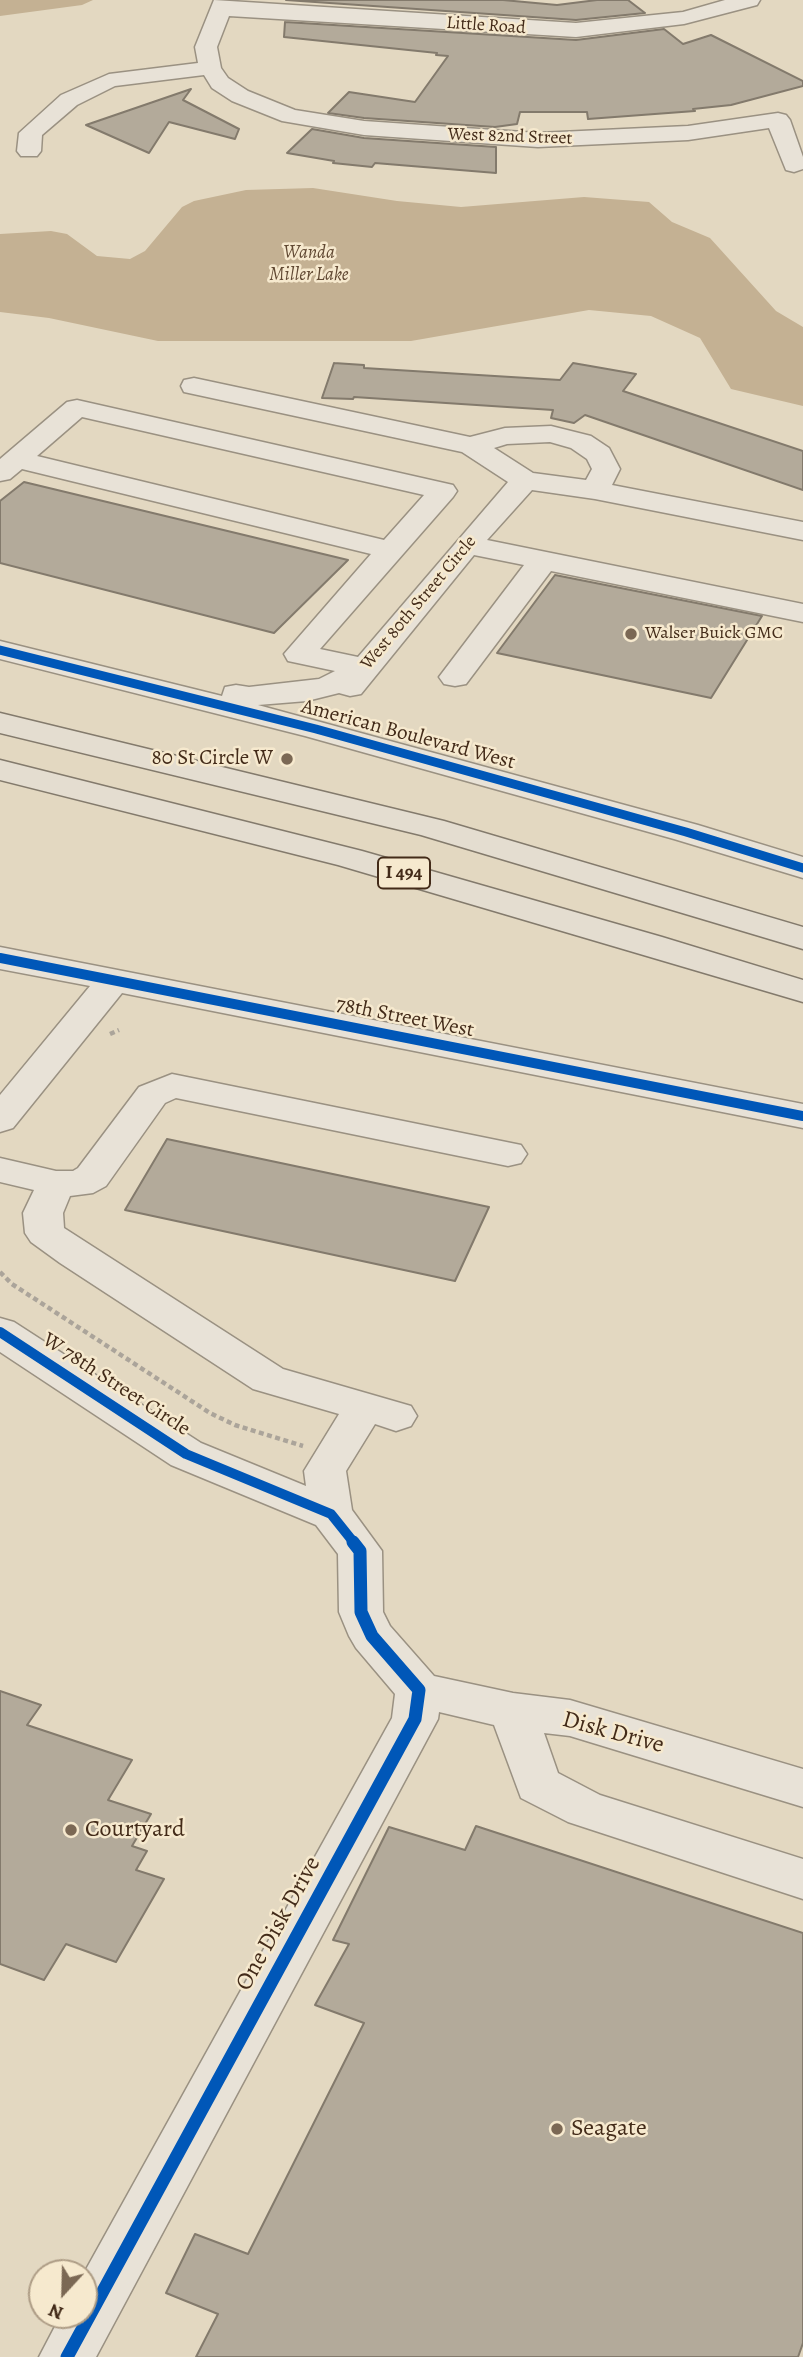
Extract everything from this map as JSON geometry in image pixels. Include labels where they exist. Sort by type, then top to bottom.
[{"type":"highway","name":"I 494","points":[[0,723],[432,828],[803,937]]},
{"type":"highway","name":"I 494","points":[[0,770],[362,861],[803,991]]},
{"type":"street","name":"Little Road","points":[[223,4],[537,30],[651,24],[693,7],[749,0]]},
{"type":"street","points":[[29,151],[31,133],[69,100],[89,90],[109,81],[134,76],[210,68],[206,47],[223,4]]},
{"type":"street","name":"West 82nd Street","points":[[210,68],[220,83],[261,107],[302,118],[364,128],[481,138],[579,140],[688,133],[778,120],[803,113]]},
{"type":"street","points":[[778,120],[794,165]]},
{"type":"street","points":[[194,386],[471,446],[525,480],[595,490],[803,531]]},
{"type":"street","points":[[8,466],[77,408],[443,491],[299,654],[365,668]]},
{"type":"street","points":[[471,446],[505,436],[551,434],[581,442],[599,454],[607,469],[595,490]]},
{"type":"street","points":[[8,466],[391,550]]},
{"type":"street","name":"West 80th Street Circle","points":[[316,729],[467,545],[525,480]]},
{"type":"street","points":[[467,545],[803,613]]},
{"type":"street","points":[[455,677],[544,561]]},
{"type":"street","name":"American Boulevard West","points":[[0,650],[316,729],[686,832],[803,868]]},
{"type":"street","points":[[33,659],[248,696],[307,692],[330,686],[365,668]]},
{"type":"street","name":"78th Street West","points":[[0,958],[803,1116]]},
{"type":"street","points":[[0,1120],[113,981]]},
{"type":"street","points":[[0,1170],[57,1183],[79,1184],[92,1177],[152,1095],[172,1086],[508,1154]]},
{"type":"street","points":[[57,1183],[43,1213],[45,1233],[64,1247],[268,1379],[380,1411],[325,1471],[331,1514],[360,1551],[361,1612],[372,1636],[419,1690]]},
{"type":"street","name":"W 78th Street Circle","points":[[0,1332],[186,1454],[331,1514]]},
{"type":"street","name":"Disk Drive","points":[[419,1690],[513,1711],[570,1718],[803,1788]]},
{"type":"street","name":"One Disk Drive","points":[[67,2357],[415,1719],[419,1690]]},
{"type":"street","points":[[513,1711],[538,1785],[585,1810],[803,1879]]},
{"type":"path","points":[[0,1272],[12,1284],[210,1413],[304,1446]]},
{"type":"water","points":[[0,0],[93,0],[82,5],[0,16]]},
{"type":"water","name":"Wanda Miller Lake","points":[[313,188],[397,201],[461,207],[584,197],[649,202],[672,222],[710,238],[776,311],[803,327],[803,406],[731,389],[700,338],[651,316],[589,310],[411,341],[158,341],[49,318],[0,312],[0,234],[51,231],[67,234],[97,256],[130,259],[145,251],[182,207],[194,201],[246,190]]},
{"type":"building","points":[[286,0],[503,0],[557,5],[597,0],[628,0],[645,13],[576,20]]},
{"type":"building","points":[[285,22],[576,40],[664,29],[683,44],[711,35],[803,81],[803,86],[731,105],[693,109],[695,111],[588,119],[587,112],[520,112],[517,124],[495,127],[364,118],[328,113],[349,92],[415,102],[448,56],[284,37]]},
{"type":"building","points":[[191,89],[183,100],[239,129],[235,139],[169,122],[149,153],[86,125]]},
{"type":"building","points":[[312,129],[364,138],[496,147],[496,173],[375,163],[372,167],[333,163],[334,161],[287,153]]},
{"type":"building","points":[[334,363],[364,365],[364,368],[560,380],[573,363],[636,374],[623,391],[803,451],[803,490],[585,415],[574,423],[551,418],[553,410],[354,397],[322,398]]},
{"type":"building","points":[[24,482],[348,560],[274,633],[0,563],[0,501]]},
{"type":"building","name":"Walser Buick GMC","points":[[555,575],[762,616],[711,698],[497,653]]},
{"type":"building","points":[[167,1139],[489,1207],[455,1281],[125,1210]]},
{"type":"building","name":"Courtyard","points":[[0,1691],[41,1705],[27,1725],[132,1760],[108,1800],[151,1814],[132,1846],[147,1851],[136,1870],[164,1879],[116,1962],[66,1944],[44,1980],[0,1964]]},
{"type":"building","name":"Seagate","points":[[476,1826],[803,1933],[803,2343],[798,2357],[196,2357],[218,2314],[166,2293],[195,2234],[248,2254],[364,2023],[315,2005],[349,1944],[333,1940],[389,1827],[465,1850]]},
{"type":"cycle path","points":[[0,650],[316,729],[686,832],[803,868]]},
{"type":"cycle path","points":[[0,958],[803,1116]]},
{"type":"cycle path","points":[[0,1332],[186,1454],[331,1514],[360,1551],[361,1612],[372,1636],[419,1690],[415,1719],[67,2357]]},
{"type":"place","name":"Walser Buick GMC","points":[[631,634]]},
{"type":"place","name":"80 St Circle W","points":[[287,759]]},
{"type":"place","name":"Courtyard","points":[[71,1830]]},
{"type":"place","name":"Seagate","points":[[557,2129]]}]
